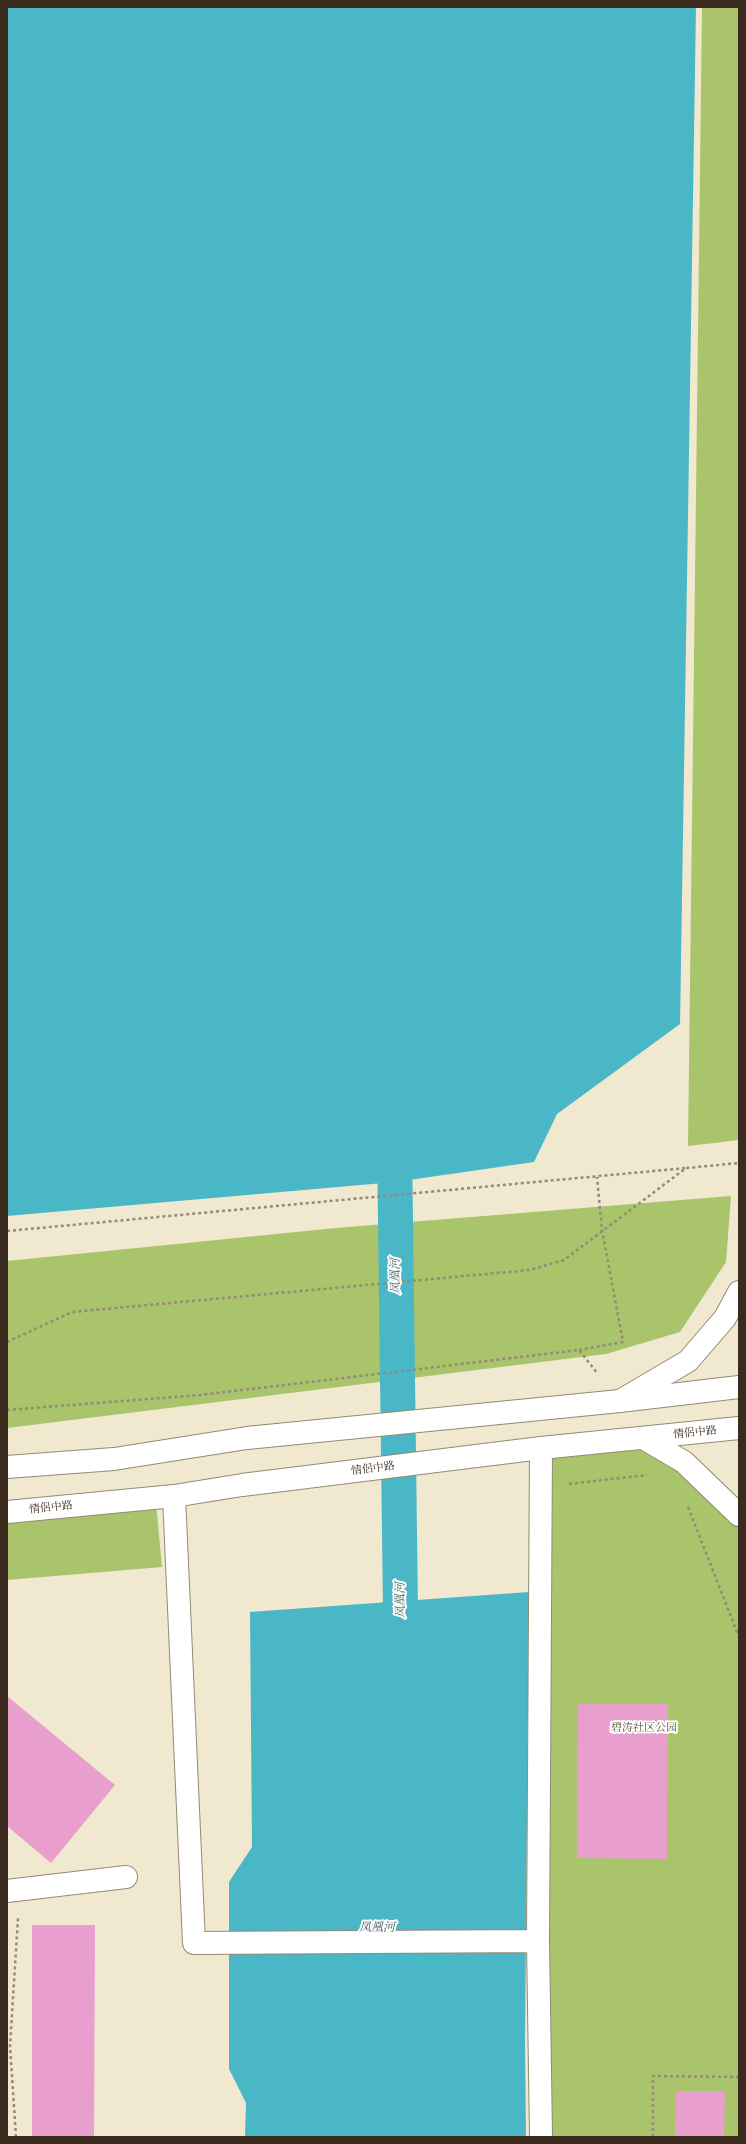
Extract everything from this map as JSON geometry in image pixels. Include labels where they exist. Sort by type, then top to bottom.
[{"type":"main road","points":[[620,1401],[688,1361],[725,1318],[739,1292]]},
{"type":"main road","points":[[7,1467],[114,1458],[247,1438],[620,1401],[739,1387]]},
{"type":"main road","name":"情侶中路","points":[[7,1512],[174,1496],[242,1485],[541,1448],[739,1428]]},
{"type":"main road","points":[[643,1438],[684,1462],[739,1515]]},
{"type":"main road","points":[[541,1448],[538,1942],[541,2137]]},
{"type":"main road","points":[[174,1496],[194,1943],[538,1942]]},
{"type":"main road","points":[[14,1890],[126,1877]]},
{"type":"path","points":[[7,1231],[739,1163]]},
{"type":"path","points":[[7,1342],[72,1312],[530,1270],[564,1260],[686,1168]]},
{"type":"path","points":[[7,1410],[248,1389],[578,1350],[623,1342],[602,1230],[597,1177]]},
{"type":"path","points":[[578,1350],[620,1401]]},
{"type":"path","points":[[541,1488],[652,1474]]},
{"type":"path","points":[[686,1501],[739,1637]]},
{"type":"path","points":[[14,1890],[10,2046],[16,2137]]},
{"type":"path","points":[[652,2137],[653,2076],[739,2077]]},
{"type":"green space","points":[[702,7],[739,7],[739,1140],[688,1146]]},
{"type":"green space","points":[[731,1196],[726,1262],[680,1332],[606,1354],[7,1428],[7,1261],[336,1228]]},
{"type":"green space","name":"碧涛社区公园","points":[[670,1441],[739,1515],[739,2137],[550,2137],[547,1941],[549,1456]]},
{"type":"green space","points":[[156,1503],[162,1567],[7,1580],[7,1516]]},
{"type":"water","points":[[7,7],[696,7],[680,1024],[557,1114],[534,1162],[395,1182],[7,1216]]},
{"type":"water","name":"凤凰河","points":[[529,1592],[525,2042],[526,2137],[245,2137],[246,2103],[229,2069],[229,1882],[252,1847],[250,1612]]},
{"type":"building","points":[[7,1696],[115,1785],[51,1863],[7,1826]]},
{"type":"building","points":[[578,1704],[668,1704],[667,1859],[577,1858]]},
{"type":"building","points":[[32,1925],[95,1925],[94,2137],[32,2137]]},
{"type":"building","points":[[676,2091],[725,2091],[724,2137],[675,2137]]},
{"type":"waterway","name":"凤凰河","points":[[395,1182],[401,1650]]}]
